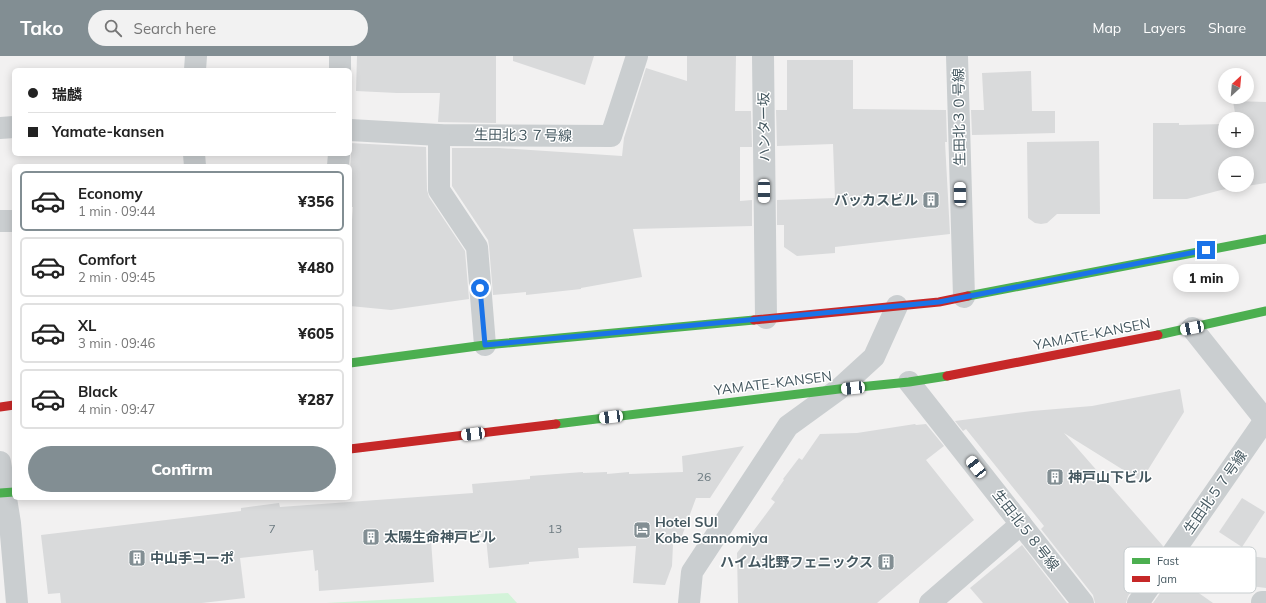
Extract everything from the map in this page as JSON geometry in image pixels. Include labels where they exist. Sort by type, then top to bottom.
[{"type":"main road","points":[[352,363],[485,345],[939,302],[1266,239]]},
{"type":"main road","name":"YAMATE-KANSEN","points":[[352,449],[839,389],[909,382],[949,376],[1266,312]]},
{"type":"main road","points":[[0,407],[12,405]]},
{"type":"street","points":[[195,68],[196,56]]},
{"type":"street","points":[[340,56],[340,68]]},
{"type":"street","name":"生田北３７号線","points":[[352,130],[439,135],[611,136],[637,56]]},
{"type":"street","name":"ハンター坂","points":[[763,56],[766,318]]},
{"type":"street","name":"生田北３０号線","points":[[957,56],[964,297]]},
{"type":"street","points":[[0,128],[12,127]]},
{"type":"street","points":[[439,135],[440,190],[477,247],[485,345]]},
{"type":"street","points":[[0,221],[12,221]]},
{"type":"street","points":[[689,603],[692,572],[788,426],[839,389],[874,356],[897,306]]},
{"type":"street","points":[[1192,328],[1266,421]]},
{"type":"street","name":"生田北５８号線","points":[[909,382],[1083,603]]},
{"type":"street","name":"生田北５７号線","points":[[1177,547],[1266,421]]},
{"type":"street","points":[[0,462],[10,523],[18,603]]},
{"type":"street","points":[[930,603],[1020,524]]},
{"type":"street","name":"生田北５７号線","points":[[1138,603],[1145,593]]},
{"type":"street","points":[[1262,603],[1266,602]]},
{"type":"green space","points":[[508,593],[517,603],[326,603]]},
{"type":"building","points":[[357,56],[496,56],[496,123],[438,122],[440,93],[356,91]]},
{"type":"building","points":[[513,56],[594,56],[585,85],[513,61]]},
{"type":"building","points":[[687,56],[736,56],[735,111],[751,111],[752,147],[740,147],[740,201],[752,200],[752,226],[633,229],[642,277],[581,289],[526,295],[526,292],[493,295],[488,240],[452,186],[452,148],[499,148],[622,156],[624,138],[646,68],[687,81]]},
{"type":"building","points":[[787,60],[853,60],[853,109],[946,110],[947,142],[945,142],[950,234],[835,247],[835,253],[797,256],[784,247],[784,225],[777,225],[777,200],[835,198],[833,144],[777,146],[776,110],[787,110]]},
{"type":"building","points":[[1031,71],[1032,111],[1055,111],[1055,133],[972,135],[971,110],[984,110],[982,73]]},
{"type":"building","points":[[1254,102],[1266,102],[1266,183],[1254,185],[1254,156],[1218,156],[1218,191],[1187,199],[1153,199],[1153,123],[1179,123],[1179,125],[1218,124],[1218,148],[1254,148],[1254,112],[1235,112],[1234,104],[1254,104]]},
{"type":"building","points":[[1099,141],[1100,214],[1057,214],[1047,223],[1041,224],[1035,223],[1028,218],[1027,142]]},
{"type":"building","points":[[352,143],[426,147],[427,190],[429,197],[465,251],[469,299],[391,310],[352,306],[353,207],[352,164],[350,164]]},
{"type":"building","points":[[1180,389],[1184,412],[1141,481],[1064,433],[1163,546],[1124,547],[1124,593],[1130,593],[1126,603],[1095,603],[1093,595],[1041,529],[1044,526],[966,429],[963,431],[955,421],[1032,411],[1092,406]]},
{"type":"building","points":[[915,424],[926,424],[944,446],[926,460],[974,520],[877,603],[738,603],[737,553],[775,502],[771,499],[784,480],[783,479],[799,458],[802,460],[820,434],[857,433]]},
{"type":"building","points":[[744,446],[710,498],[696,498],[679,544],[673,544],[672,566],[665,585],[633,583],[636,546],[578,548],[579,558],[529,562],[529,564],[489,568],[486,537],[431,540],[434,582],[319,591],[318,570],[315,571],[313,550],[240,558],[245,598],[202,603],[61,603],[60,593],[48,594],[41,535],[241,511],[241,508],[279,503],[280,507],[473,493],[472,484],[530,479],[530,476],[583,472],[607,472],[607,474],[629,472],[629,474],[683,472],[682,456]]},
{"type":"building","points":[[1242,498],[1265,512],[1242,547],[1219,532]]},
{"type":"building","points":[[1022,545],[1067,603],[983,603],[970,588]]},
{"type":"building","points":[[1256,557],[1266,558],[1266,588],[1256,587]]},
{"type":"building","points":[[1160,593],[1199,593],[1213,603],[1153,603]]},
{"type":"traffic: fast","points":[[968,296],[1266,239]]},
{"type":"traffic: fast","points":[[1158,335],[1266,311]]},
{"type":"traffic: fast","points":[[352,363],[485,345],[754,320]]},
{"type":"traffic: fast","points":[[556,424],[839,389],[909,382],[947,376]]},
{"type":"traffic: fast","points":[[0,493],[12,492]]},
{"type":"traffic: jam","points":[[754,320],[939,302],[968,296]]},
{"type":"traffic: jam","points":[[947,376],[1158,335]]},
{"type":"traffic: jam","points":[[0,407],[12,405]]},
{"type":"traffic: jam","points":[[352,449],[556,424]]},
{"type":"place","name":"バッカスビル","points":[[931,200]]},
{"type":"place","name":"神戸山下ビル","points":[[1055,477]]},
{"type":"place","name":"Hotel SUI Kobe Sannomiya","points":[[642,530]]},
{"type":"place","name":"太陽生命神戸ビル","points":[[371,537]]},
{"type":"place","name":"中山手コーポ","points":[[137,558]]},
{"type":"place","name":"ハイム北野フェニックス","points":[[886,562]]},
{"type":"route","points":[[480,288],[485,345],[939,302],[1206,250]]}]
